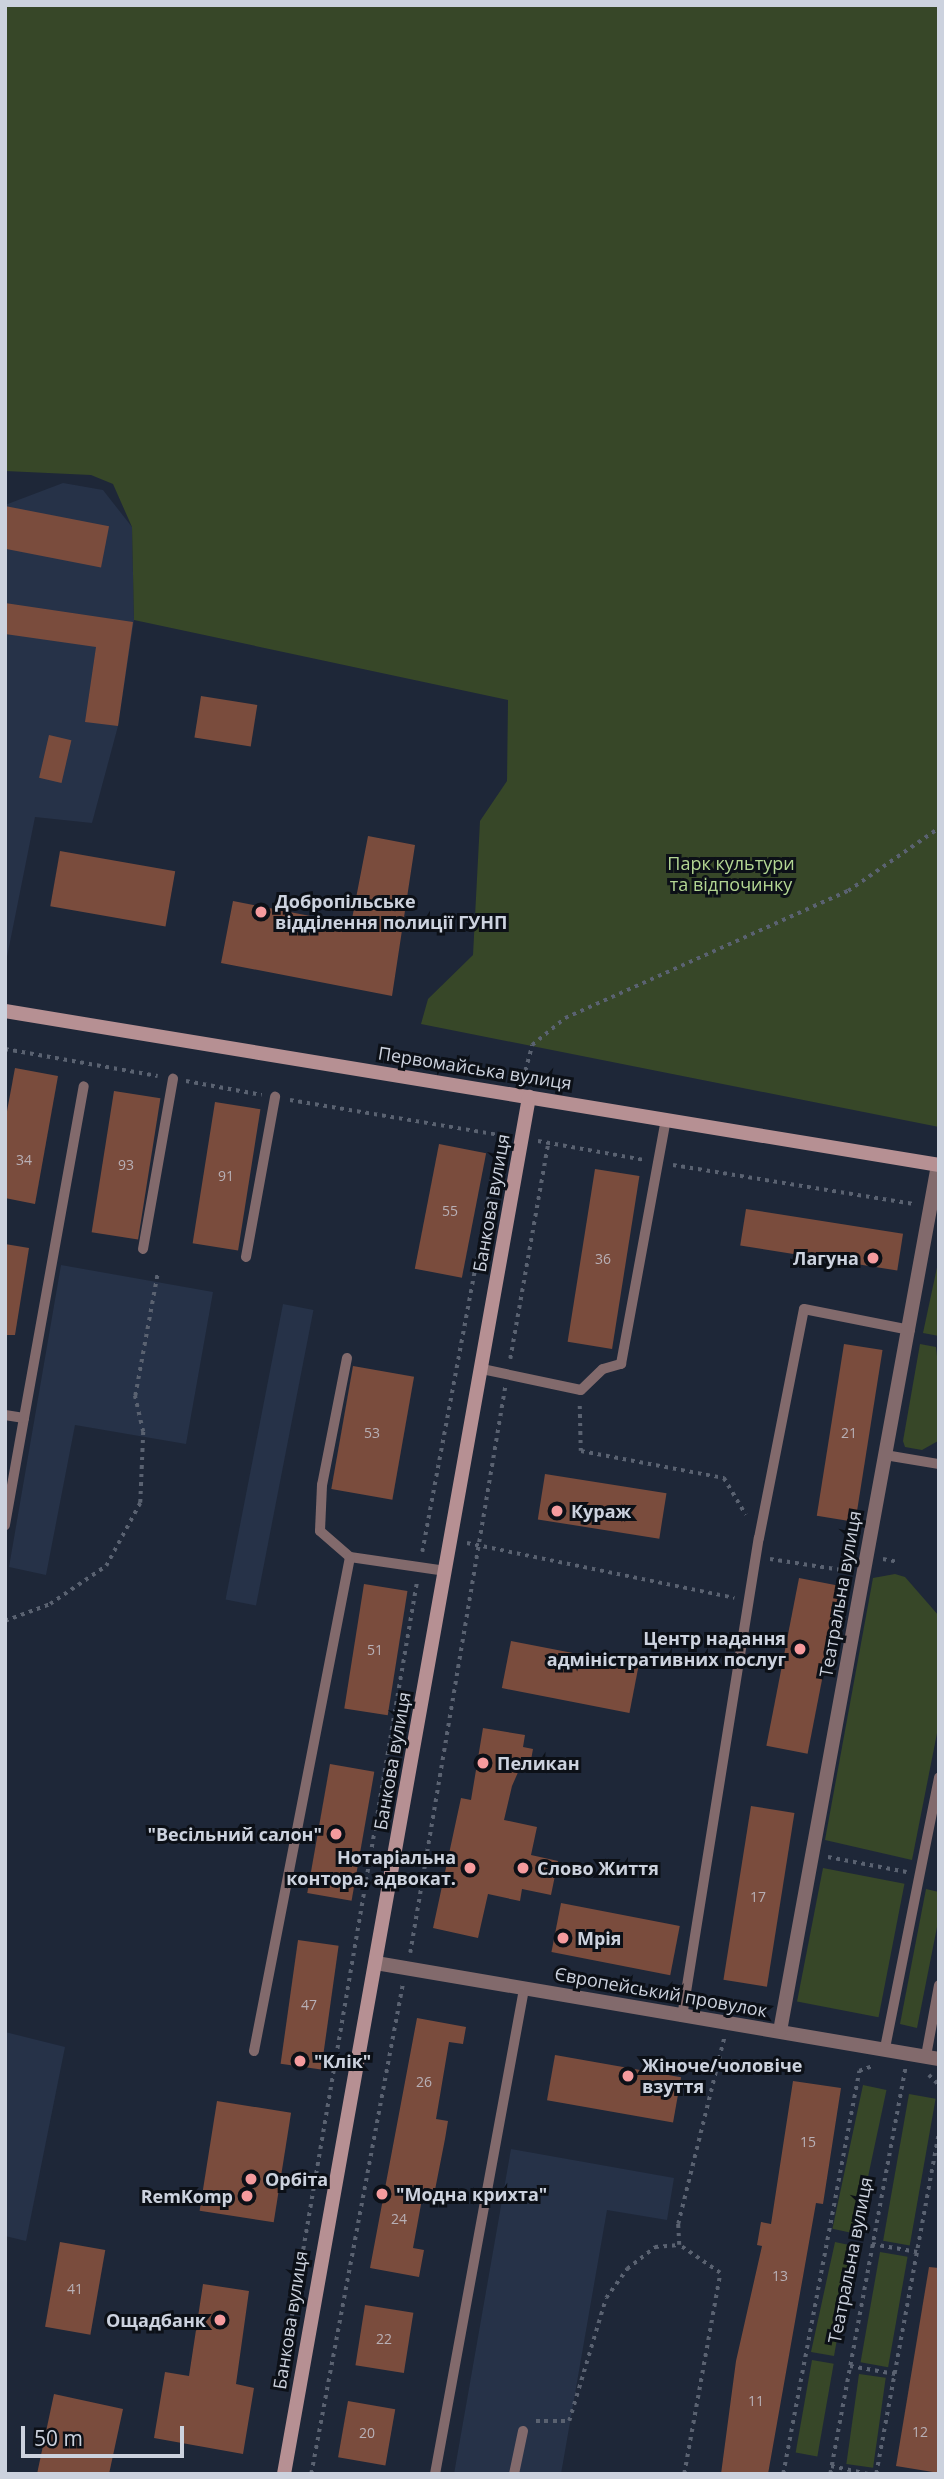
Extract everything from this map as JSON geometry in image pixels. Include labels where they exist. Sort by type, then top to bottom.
[{"type":"street","name":"Первомайська вулиця","points":[[5,1011],[938,1165]]},
{"type":"street","name":"Банкова вулиця","points":[[284,2474],[482,1369],[522,1138],[524,1096]]},
{"type":"street","name":"Театральна вулиця","points":[[780,2031],[938,1165]]},
{"type":"street","name":"Європейський провулок","points":[[376,1963],[524,1987],[727,2026],[780,2031],[932,2057]]},
{"type":"lane","points":[[143,1249],[173,1079]]},
{"type":"lane","points":[[5,1525],[84,1086]]},
{"type":"lane","points":[[246,1257],[275,1097]]},
{"type":"lane","points":[[482,1369],[581,1390],[603,1369],[621,1364],[666,1119]]},
{"type":"lane","points":[[682,2017],[760,1538],[804,1309],[910,1330]]},
{"type":"lane","points":[[347,1358],[319,1509],[320,1531],[350,1557],[420,1565],[446,1571]]},
{"type":"lane","points":[[5,1415],[24,1418]]},
{"type":"lane","points":[[885,1455],[939,1464]]},
{"type":"lane","points":[[254,2051],[350,1557]]},
{"type":"lane","points":[[885,2049],[939,1777]]},
{"type":"lane","points":[[932,2057],[939,1985]]},
{"type":"lane","points":[[435,2474],[524,1987]]},
{"type":"lane","points":[[514,2474],[523,2431]]},
{"type":"path","points":[[524,1096],[532,1045],[565,1018],[849,891],[939,828]]},
{"type":"path","points":[[5,1049],[657,1163],[932,1207]]},
{"type":"path","points":[[281,2380],[420,1565],[500,1135]]},
{"type":"path","points":[[311,2474],[407,1967],[548,1143]]},
{"type":"path","points":[[5,1620],[50,1604],[106,1566],[140,1503],[143,1432],[135,1396],[159,1271]]},
{"type":"path","points":[[581,1390],[581,1451],[724,1478],[770,1560],[863,1573],[883,1558],[898,1562]]},
{"type":"path","points":[[452,1540],[751,1602]]},
{"type":"path","points":[[813,1854],[920,1874]]},
{"type":"path","points":[[679,2245],[678,2224],[727,2026]]},
{"type":"path","points":[[783,2474],[859,2071],[908,2053]]},
{"type":"path","name":"Театральна вулиця","points":[[830,2474],[908,2053]]},
{"type":"path","points":[[876,2474],[939,2132]]},
{"type":"path","points":[[872,2244],[917,2252]]},
{"type":"path","points":[[523,2431],[524,2421],[569,2421],[606,2298],[627,2269],[656,2247],[679,2245],[720,2273],[684,2474]]},
{"type":"path","points":[[850,2366],[895,2374]]},
{"type":"path","points":[[831,2466],[868,2474]]},
{"type":"shaded area","points":[[63,483],[103,490],[132,527],[134,620],[118,726],[92,823],[35,817],[5,967],[5,505]]},
{"type":"shaded area","points":[[61,1265],[213,1292],[186,1444],[75,1425],[46,1575],[9,1567]]},
{"type":"shaded area","points":[[283,1304],[313,1310],[256,1605],[226,1599]]},
{"type":"shaded area","points":[[5,2032],[65,2047],[26,2241],[5,2236]]},
{"type":"shaded area","points":[[511,2149],[674,2178],[667,2220],[607,2210],[561,2474],[454,2474]]},
{"type":"green space","name":"Парк культури та відпочинку","points":[[5,5],[939,5],[939,1127],[421,1024],[428,999],[473,955],[480,821],[507,781],[508,700],[134,620],[132,527],[113,484],[91,475],[5,471]]},
{"type":"green space","points":[[939,1258],[939,1336],[923,1333]]},
{"type":"green space","points":[[920,1344],[936,1347],[939,1374],[938,1441],[922,1450],[905,1447],[903,1441]]},
{"type":"green space","points":[[895,1574],[905,1577],[939,1616],[939,1723],[912,1860],[825,1840],[873,1578]]},
{"type":"green space","points":[[823,1868],[904,1884],[879,2017],[797,2002]]},
{"type":"green space","points":[[926,1889],[939,1892],[939,1917],[917,2028],[900,2024]]},
{"type":"green space","points":[[863,2085],[886,2090],[856,2234],[832,2229]]},
{"type":"green space","points":[[909,2094],[936,2099],[910,2245],[883,2241]]},
{"type":"green space","points":[[835,2242],[854,2246],[834,2356],[811,2352]]},
{"type":"green space","points":[[880,2252],[908,2257],[888,2367],[861,2362]]},
{"type":"green space","points":[[812,2360],[834,2364],[817,2456],[796,2453]]},
{"type":"green space","points":[[859,2374],[886,2378],[873,2468],[846,2464]]},
{"type":"building","points":[[5,506],[109,526],[101,567],[5,549]]},
{"type":"building","points":[[5,603],[133,622],[118,726],[85,722],[96,647],[5,634]]},
{"type":"building","points":[[201,696],[257,705],[251,746],[194,737]]},
{"type":"building","points":[[49,735],[71,740],[62,783],[39,778]]},
{"type":"building","name":"Добропільське відділення полиції ГУНП","points":[[368,836],[415,845],[392,996],[221,963],[233,901],[351,924]]},
{"type":"building","points":[[60,851],[175,871],[165,926],[50,906]]},
{"type":"building","points":[[15,1068],[58,1076],[35,1204],[5,1198],[5,1122]]},
{"type":"building","points":[[114,1091],[160,1098],[138,1240],[92,1232]]},
{"type":"building","points":[[215,1102],[260,1109],[238,1250],[193,1243]]},
{"type":"building","points":[[439,1144],[486,1153],[462,1278],[415,1269]]},
{"type":"building","points":[[595,1169],[639,1176],[612,1349],[568,1342]]},
{"type":"building","points":[[746,1209],[903,1234],[897,1270],[740,1246]]},
{"type":"building","points":[[5,1244],[29,1248],[15,1335],[5,1335]]},
{"type":"building","points":[[844,1344],[883,1350],[855,1522],[817,1516]]},
{"type":"building","points":[[353,1366],[414,1377],[392,1500],[331,1489]]},
{"type":"building","points":[[545,1474],[666,1493],[659,1539],[538,1519]]},
{"type":"building","points":[[799,1578],[840,1586],[808,1754],[766,1746]]},
{"type":"building","points":[[364,1584],[407,1591],[388,1715],[344,1708]]},
{"type":"building","points":[[511,1641],[639,1666],[629,1713],[502,1688]]},
{"type":"building","points":[[483,1728],[525,1735],[523,1747],[533,1749],[529,1771],[519,1770],[512,1786],[504,1820],[537,1827],[531,1855],[558,1861],[551,1895],[522,1889],[520,1901],[488,1894],[478,1938],[433,1928],[461,1798],[471,1800]]},
{"type":"building","points":[[330,1764],[374,1772],[352,1901],[307,1893]]},
{"type":"building","points":[[751,1806],[794,1813],[767,1987],[723,1980]]},
{"type":"building","points":[[561,1903],[680,1926],[670,1975],[551,1952]]},
{"type":"building","points":[[298,1940],[339,1946],[321,2069],[281,2064]]},
{"type":"building","points":[[417,2018],[466,2027],[463,2044],[449,2042],[436,2119],[448,2121],[445,2139],[435,2190],[424,2188],[413,2248],[424,2250],[419,2277],[370,2268]]},
{"type":"building","points":[[555,2055],[681,2077],[673,2123],[547,2100]]},
{"type":"building","points":[[793,2081],[841,2088],[823,2204],[816,2203],[768,2474],[721,2474],[736,2361],[762,2246],[757,2245],[761,2222],[771,2224]]},
{"type":"building","points":[[217,2101],[291,2113],[274,2222],[200,2211]]},
{"type":"building","points":[[60,2242],[105,2250],[90,2335],[45,2327]]},
{"type":"building","points":[[929,2267],[939,2268],[939,2473],[896,2466]]},
{"type":"building","points":[[203,2284],[249,2291],[236,2384],[254,2388],[243,2454],[154,2438],[165,2372],[189,2376]]},
{"type":"building","points":[[365,2305],[413,2313],[404,2373],[355,2365]]},
{"type":"building","points":[[54,2394],[123,2409],[109,2474],[37,2474]]},
{"type":"building","points":[[348,2401],[395,2409],[385,2465],[338,2457]]},
{"type":"place","name":"Добропільське відділення полиції ГУНП","points":[[261,912]]},
{"type":"place","name":"Лагуна","points":[[873,1258]]},
{"type":"place","name":"Кураж","points":[[557,1511]]},
{"type":"place","name":"Центр надання адміністративних послуг","points":[[800,1649]]},
{"type":"place","name":"Пеликан","points":[[483,1763]]},
{"type":"place","name":"\"Весільний салон\"","points":[[336,1834]]},
{"type":"place","name":"Нотаріальна контора, адвокат.","points":[[470,1868]]},
{"type":"place","name":"Слово Життя","points":[[523,1868]]},
{"type":"place","name":"Мрія","points":[[563,1938]]},
{"type":"place","name":"\"Клік\"","points":[[300,2061]]},
{"type":"place","name":"Жіноче/чоловіче взуття","points":[[628,2076]]},
{"type":"place","name":"Орбіта","points":[[251,2179]]},
{"type":"place","name":"\"Модна крихта\"","points":[[382,2194]]},
{"type":"place","name":"RemKomp","points":[[247,2196]]},
{"type":"place","name":"Ощадбанк","points":[[220,2320]]}]
